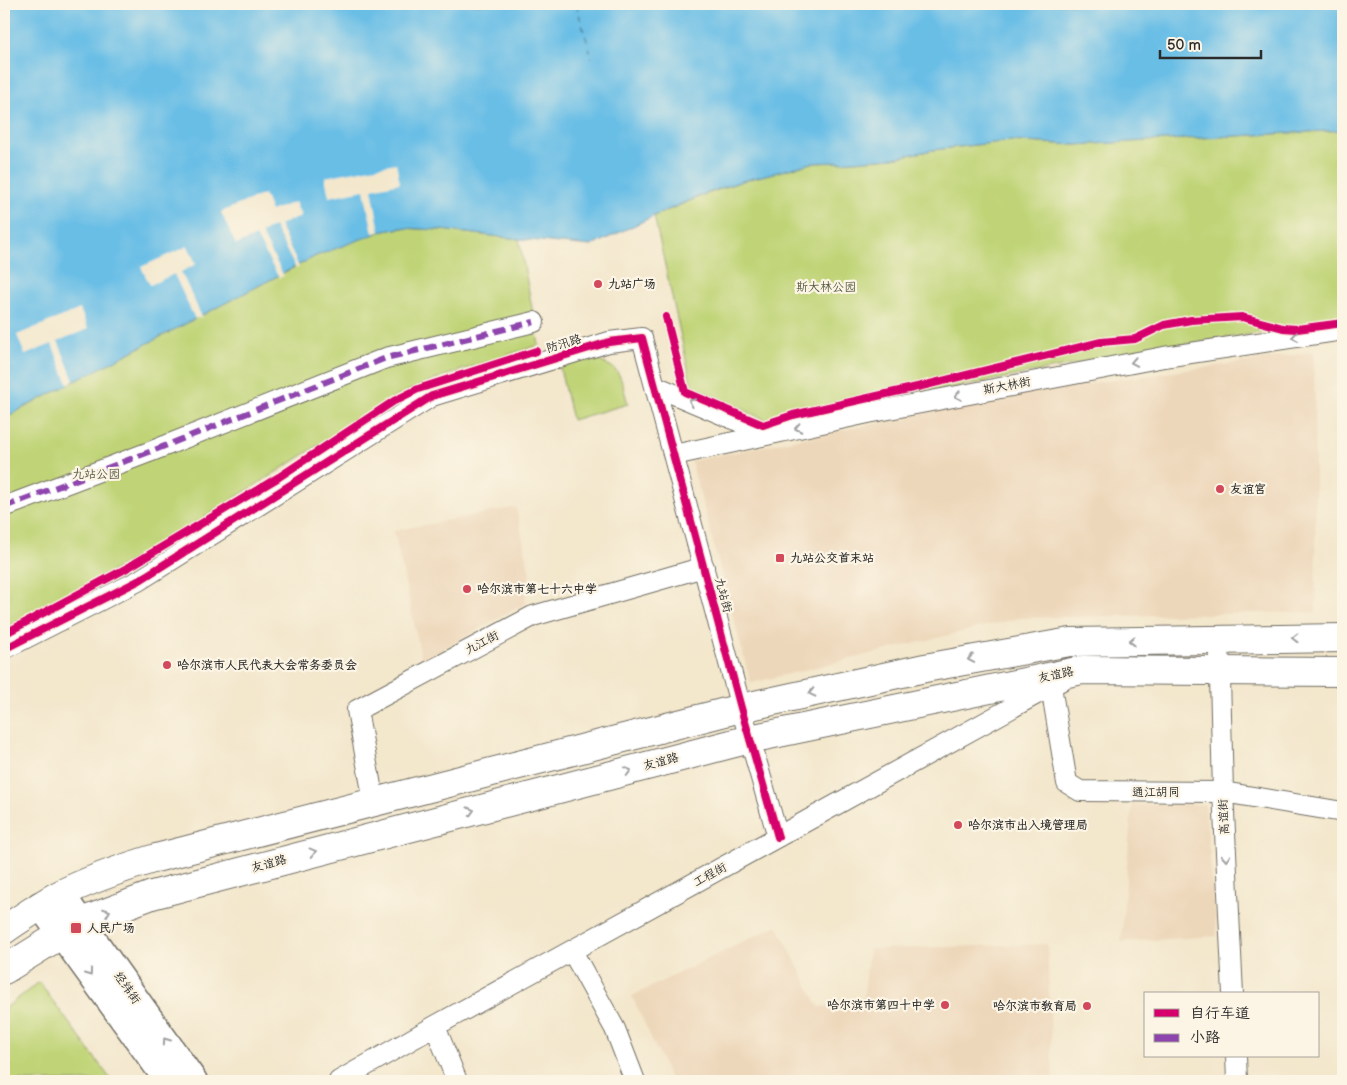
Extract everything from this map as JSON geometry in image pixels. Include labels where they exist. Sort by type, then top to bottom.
[{"type":"highway","points":[[4,930],[51,900],[113,872],[156,858],[741,708],[925,668],[1070,642],[1343,638]]},
{"type":"highway","name":"友谊路","points":[[4,970],[71,928],[152,895],[750,739],[1082,670],[1343,672]]},
{"type":"main road","name":"经纬街","points":[[51,900],[71,928],[168,1081]]},
{"type":"main road","name":"经纬街","points":[[71,928],[194,1081]]},
{"type":"street","points":[[4,507],[152,451],[386,358],[534,322]]},
{"type":"street","name":"斯大林街","points":[[674,455],[868,413],[1164,357],[1343,330]]},
{"type":"street","name":"防汛路","points":[[4,649],[138,581],[432,396],[608,342],[642,338],[648,359]]},
{"type":"street","name":"九站街","points":[[648,359],[741,708],[778,837]]},
{"type":"street","points":[[655,386],[769,434]]},
{"type":"street","name":"九江街","points":[[374,802],[357,710],[533,616],[704,568]]},
{"type":"street","name":"高谊街","points":[[1219,640],[1223,792],[1233,992]]},
{"type":"street","name":"工程街","points":[[339,1081],[435,1026],[1082,670]]},
{"type":"street","name":"通江胡同","points":[[1051,686],[1067,782],[1080,791],[1223,792],[1343,812]]},
{"type":"street","points":[[572,951],[615,1028],[635,1081]]},
{"type":"street","points":[[435,1026],[457,1081]]},
{"type":"street","points":[[1236,1058],[1237,1081]]},
{"type":"shaded area","points":[[1314,352],[1316,612],[1019,618],[751,683],[691,461],[1024,393]]},
{"type":"shaded area","name":"哈尔滨市第七十六中学","points":[[516,507],[530,574],[524,604],[422,661],[394,531]]},
{"type":"shaded area","points":[[1132,804],[1205,804],[1217,936],[1121,942]]},
{"type":"shaded area","name":"哈尔滨市第四十中学","points":[[777,925],[819,1007],[863,1002],[869,949],[1047,944],[1053,1081],[671,1081],[632,996]]},
{"type":"green space","name":"斯大林公园","points":[[1343,130],[1343,321],[1165,347],[772,423],[692,386],[654,216],[702,196],[742,181],[812,163],[893,158],[933,150],[1009,141],[1076,145]]},
{"type":"green space","name":"九站公园","points":[[400,228],[441,230],[519,239],[539,345],[426,383],[390,400],[183,531],[4,629],[4,418],[316,256],[373,233]]},
{"type":"green space","points":[[588,357],[608,365],[617,372],[628,404],[572,420],[559,364]]},
{"type":"green space","points":[[39,982],[112,1081],[4,1081],[4,1009]]},
{"type":"water","points":[[4,4],[1343,4],[1343,130],[1076,145],[1009,141],[933,150],[893,158],[812,163],[742,181],[702,195],[591,246],[441,230],[400,228],[380,232],[316,256],[4,418]]},
{"type":"pier","points":[[396,163],[400,183],[372,189],[380,232],[373,233],[364,190],[329,197],[325,177]]},
{"type":"pier","points":[[264,194],[271,211],[295,202],[301,216],[279,225],[299,267],[296,269],[274,226],[261,233],[284,276],[279,278],[256,236],[236,245],[221,212]]},
{"type":"pier","points":[[188,246],[196,264],[181,272],[202,317],[195,319],[174,274],[150,285],[141,267]]},
{"type":"pier","points":[[80,309],[88,329],[58,341],[74,381],[68,384],[52,344],[25,355],[17,335]]},
{"type":"ferry route","points":[[576,4],[592,58]]},
{"type":"marked path","points":[[4,507],[152,451],[386,358],[534,322]]},
{"type":"cycle path","points":[[666,317],[685,392],[763,425],[793,415],[1101,342],[1135,339],[1164,325],[1191,320],[1242,317],[1283,328],[1297,329],[1343,323]]},
{"type":"cycle path","points":[[4,649],[138,581],[432,396],[609,342],[642,338],[741,708],[778,837]]},
{"type":"cycle path","points":[[4,634],[127,568],[279,477],[394,401],[418,389],[536,351]]},
{"type":"place","name":"九站广场","points":[[598,284]]},
{"type":"place","name":"友谊宫","points":[[1220,489]]},
{"type":"place","name":"九站公交首末站","points":[[780,558]]},
{"type":"place","name":"哈尔滨市第七十六中学","points":[[467,589]]},
{"type":"place","name":"哈尔滨市人民代表大会常务委员会","points":[[167,665]]},
{"type":"place","name":"哈尔滨市出入境管理局","points":[[958,825]]},
{"type":"place","name":"人民广场","points":[[76,928]]},
{"type":"place","name":"哈尔滨市第四十中学","points":[[945,1005]]},
{"type":"place","name":"哈尔滨市教育局","points":[[1087,1006]]}]
